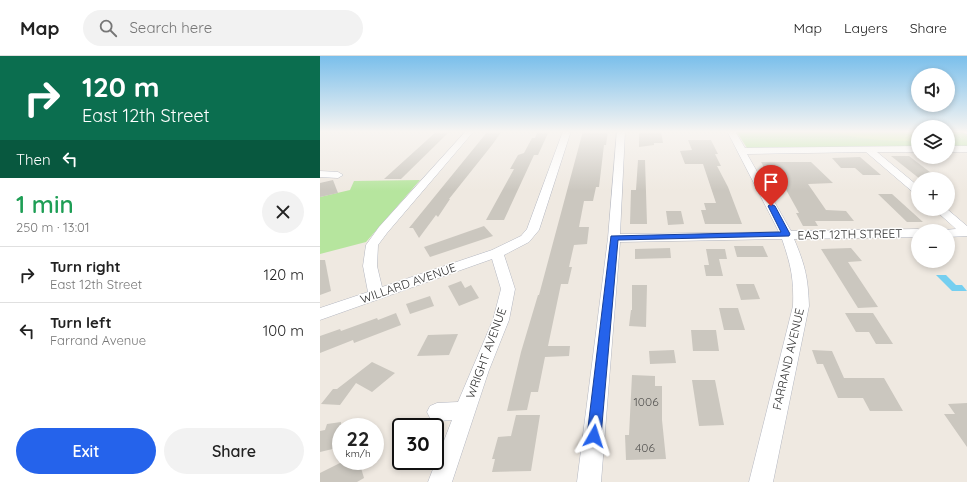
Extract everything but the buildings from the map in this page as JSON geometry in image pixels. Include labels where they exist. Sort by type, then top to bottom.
[{"type":"street","points":[[376,294],[370,266],[372,245],[383,230],[453,151]]},
{"type":"street","points":[[497,254],[525,239],[533,230],[561,151]]},
{"type":"street","points":[[589,482],[614,238],[620,151]]},
{"type":"street","points":[[742,151],[757,151]]},
{"type":"street","name":"FARRAND AVENUE","points":[[742,151],[786,234],[798,265],[801,284],[801,306],[761,482]]},
{"type":"street","points":[[870,151],[911,185]]},
{"type":"street","points":[[320,174],[338,175]]},
{"type":"street","points":[[948,216],[967,232]]},
{"type":"street","points":[[955,233],[967,232]]},
{"type":"street","name":"EAST 12TH STREET","points":[[614,238],[911,233]]},
{"type":"street","name":"WILLARD AVENUE","points":[[320,314],[497,254]]},
{"type":"street","name":"WRIGHT AVENUE","points":[[440,482],[465,411],[500,320],[508,288],[497,254]]},
{"type":"street","name":"WRIGHT AVENUE","points":[[437,412],[465,411]]},
{"type":"green space","points":[[420,180],[366,242],[320,254],[320,197],[350,190],[354,181]]},
{"type":"water","points":[[936,275],[946,275],[956,285],[962,285],[967,291],[952,291]]},
{"type":"route","points":[[594,436],[614,238],[786,234],[771,206]]}]
